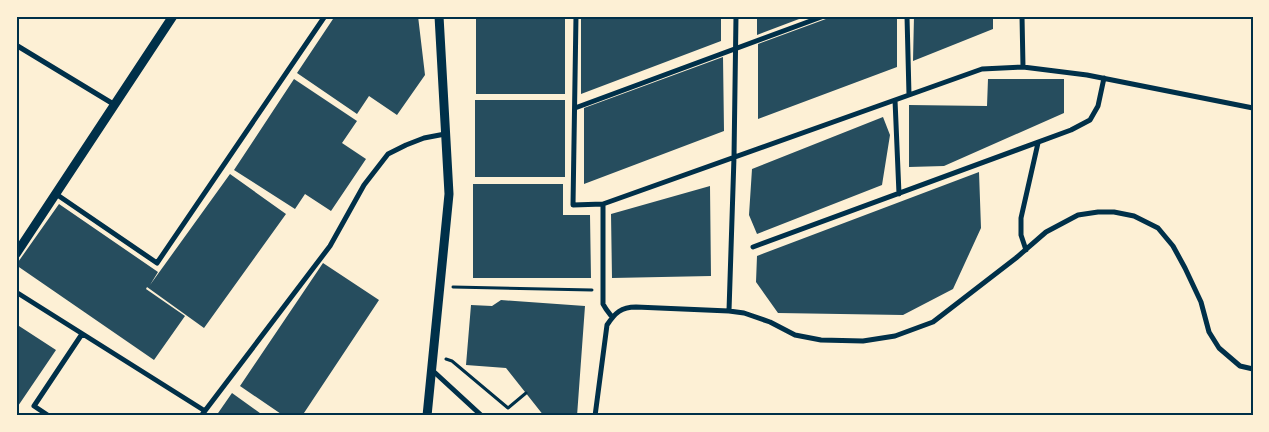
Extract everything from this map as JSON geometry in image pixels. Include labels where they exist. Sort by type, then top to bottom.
[{"type":"street","points":[[16,254],[174,16]]},
{"type":"street","points":[[56,194],[157,263],[326,16]]},
{"type":"street","points":[[427,416],[449,194],[439,16]]},
{"type":"street","points":[[576,16],[573,205],[602,204],[982,69],[1023,67],[1104,78],[1253,108]]},
{"type":"street","points":[[730,311],[736,16]]},
{"type":"street","points":[[575,108],[824,16]]},
{"type":"street","points":[[907,16],[909,95]]},
{"type":"street","points":[[1022,16],[1023,67]]},
{"type":"street","points":[[16,45],[115,105]]},
{"type":"street","points":[[753,247],[1071,130],[1090,120],[1098,106],[1104,78]]},
{"type":"street","points":[[895,100],[900,194]]},
{"type":"street","points":[[16,292],[203,413],[330,246],[364,185],[388,154],[406,145],[445,134]]},
{"type":"street","points":[[1026,250],[1021,235],[1021,218],[1038,143]]},
{"type":"street","points":[[602,204],[603,304],[612,317]]},
{"type":"street","points":[[595,416],[607,325],[620,310],[628,307],[744,313],[770,322],[795,335],[821,340],[864,341],[895,336],[933,322],[1026,250],[1046,232],[1078,215],[1098,212],[1114,212],[1134,216],[1158,228],[1173,246],[1185,268],[1201,302],[1209,332],[1219,348],[1240,366],[1253,369]]},
{"type":"street","points":[[49,416],[34,406],[82,334]]},
{"type":"street","points":[[432,369],[482,416]]},
{"type":"path","points":[[440,286],[603,290]]},
{"type":"path","points":[[434,356],[452,361],[508,408],[526,393]]},
{"type":"building","points":[[335,16],[418,16],[425,75],[397,115],[369,96],[357,114],[297,73]]},
{"type":"building","points":[[588,16],[721,16],[721,41],[581,94],[581,18]]},
{"type":"building","points":[[757,16],[807,16],[757,35]]},
{"type":"building","points":[[834,16],[897,16],[897,67],[758,119],[758,44]]},
{"type":"building","points":[[914,16],[993,16],[993,29],[913,61]]},
{"type":"building","points":[[476,17],[565,17],[565,94],[476,94]]},
{"type":"building","points":[[723,57],[724,131],[584,184],[584,108]]},
{"type":"building","points":[[294,79],[357,121],[342,143],[366,159],[331,211],[305,194],[295,209],[234,170]]},
{"type":"building","points":[[988,79],[1064,79],[1064,113],[944,166],[909,167],[909,105],[987,106]]},
{"type":"building","points":[[475,100],[565,100],[565,177],[475,177]]},
{"type":"building","points":[[883,117],[890,135],[882,185],[757,234],[749,215],[752,169]]},
{"type":"building","points":[[979,172],[981,228],[953,289],[903,315],[778,313],[756,282],[757,256]]},
{"type":"building","points":[[230,174],[286,214],[204,328],[147,287],[146,289],[185,316],[154,360],[16,265],[59,204],[158,272],[150,285]]},
{"type":"building","points":[[473,184],[563,184],[563,215],[590,215],[591,278],[473,278]]},
{"type":"building","points":[[710,186],[711,276],[612,278],[611,214]]},
{"type":"building","points":[[323,263],[379,300],[302,416],[284,416],[240,386]]},
{"type":"building","points":[[501,300],[585,306],[577,416],[544,416],[506,368],[466,365],[471,305],[492,306]]},
{"type":"building","points":[[16,324],[56,350],[16,409]]},
{"type":"building","points":[[232,393],[264,416],[216,416]]}]
